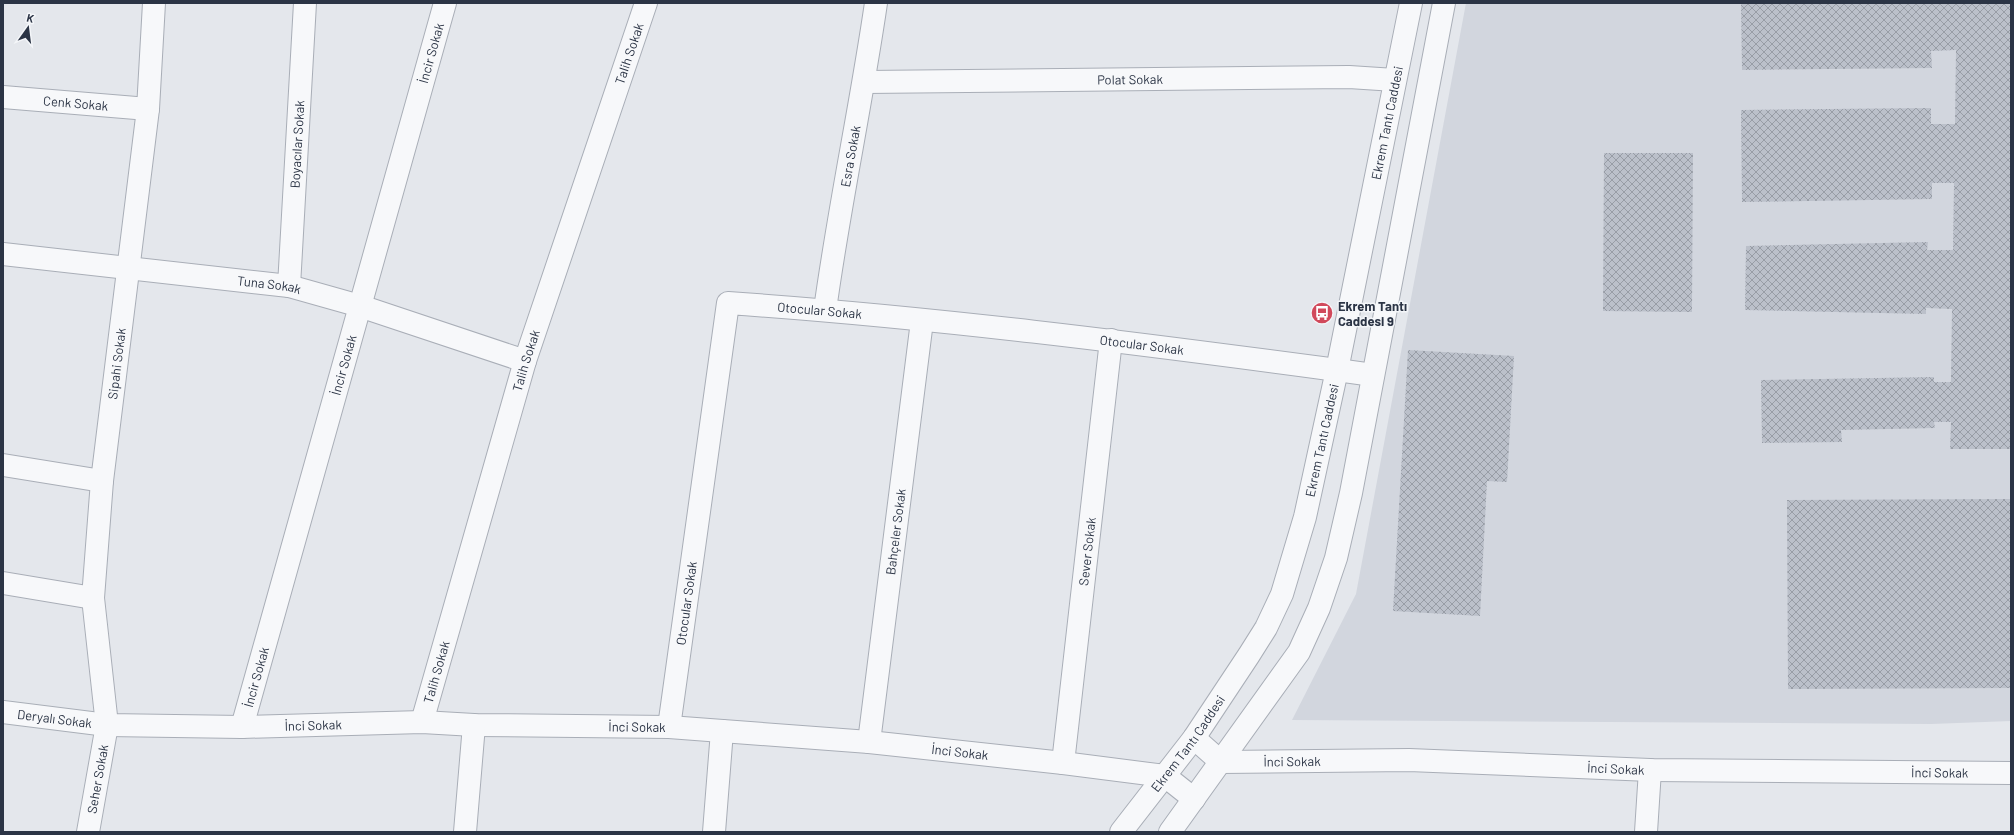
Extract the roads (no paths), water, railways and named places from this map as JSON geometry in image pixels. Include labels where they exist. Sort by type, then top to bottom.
[{"type":"street","name":"Sipahi Sokak","points":[[107,725],[93,598],[102,481],[148,110],[154,3]]},
{"type":"street","name":"Boyacılar Sokak","points":[[289,286],[305,3]]},
{"type":"street","name":"İncir Sokak","points":[[242,727],[444,3]]},
{"type":"street","name":"Talih Sokak","points":[[422,722],[525,361],[646,3]]},
{"type":"street","name":"Esra Sokak","points":[[825,310],[832,259],[865,82],[876,3]]},
{"type":"street","name":"Ekrem Tantı Caddesi","points":[[1121,832],[1194,738],[1256,644],[1282,594],[1305,517],[1337,370],[1411,3]]},
{"type":"street","points":[[1170,832],[1299,652],[1319,608],[1336,558],[1351,493],[1444,3]]},
{"type":"street","name":"Polat Sokak","points":[[865,82],[1349,76],[1395,80],[1428,86]]},
{"type":"street","name":"Cenk Sokak","points":[[3,97],[148,110]]},
{"type":"street","name":"Tuna Sokak","points":[[3,254],[289,286],[360,306],[525,361]]},
{"type":"street","name":"Otocular Sokak","points":[[669,727],[728,303],[825,310],[1111,340],[1373,375]]},
{"type":"street","name":"Bahçeler Sokak","points":[[869,742],[922,321]]},
{"type":"street","name":"Sever Sokak","points":[[1063,763],[1111,340]]},
{"type":"street","points":[[3,465],[102,481]]},
{"type":"street","points":[[3,583],[93,598]]},
{"type":"street","name":"Deryalı Sokak","points":[[3,712],[107,725]]},
{"type":"street","name":"İnci Sokak","points":[[107,725],[242,727],[422,722],[474,725],[669,727],[869,742],[1063,763],[1165,776]]},
{"type":"street","name":"Seher Sokak","points":[[88,832],[107,725]]},
{"type":"street","points":[[465,832],[474,725]]},
{"type":"street","points":[[714,832],[722,731]]},
{"type":"street","points":[[1194,738],[1221,762]]},
{"type":"street","name":"İnci Sokak","points":[[1221,762],[1409,760],[1650,770],[2011,773]]},
{"type":"street","points":[[1646,832],[1650,770]]},
{"type":"street","points":[[1165,776],[1194,799]]},
{"type":"place","name":"Ekrem Tantı Caddesi 9","points":[[1322,313]]}]
